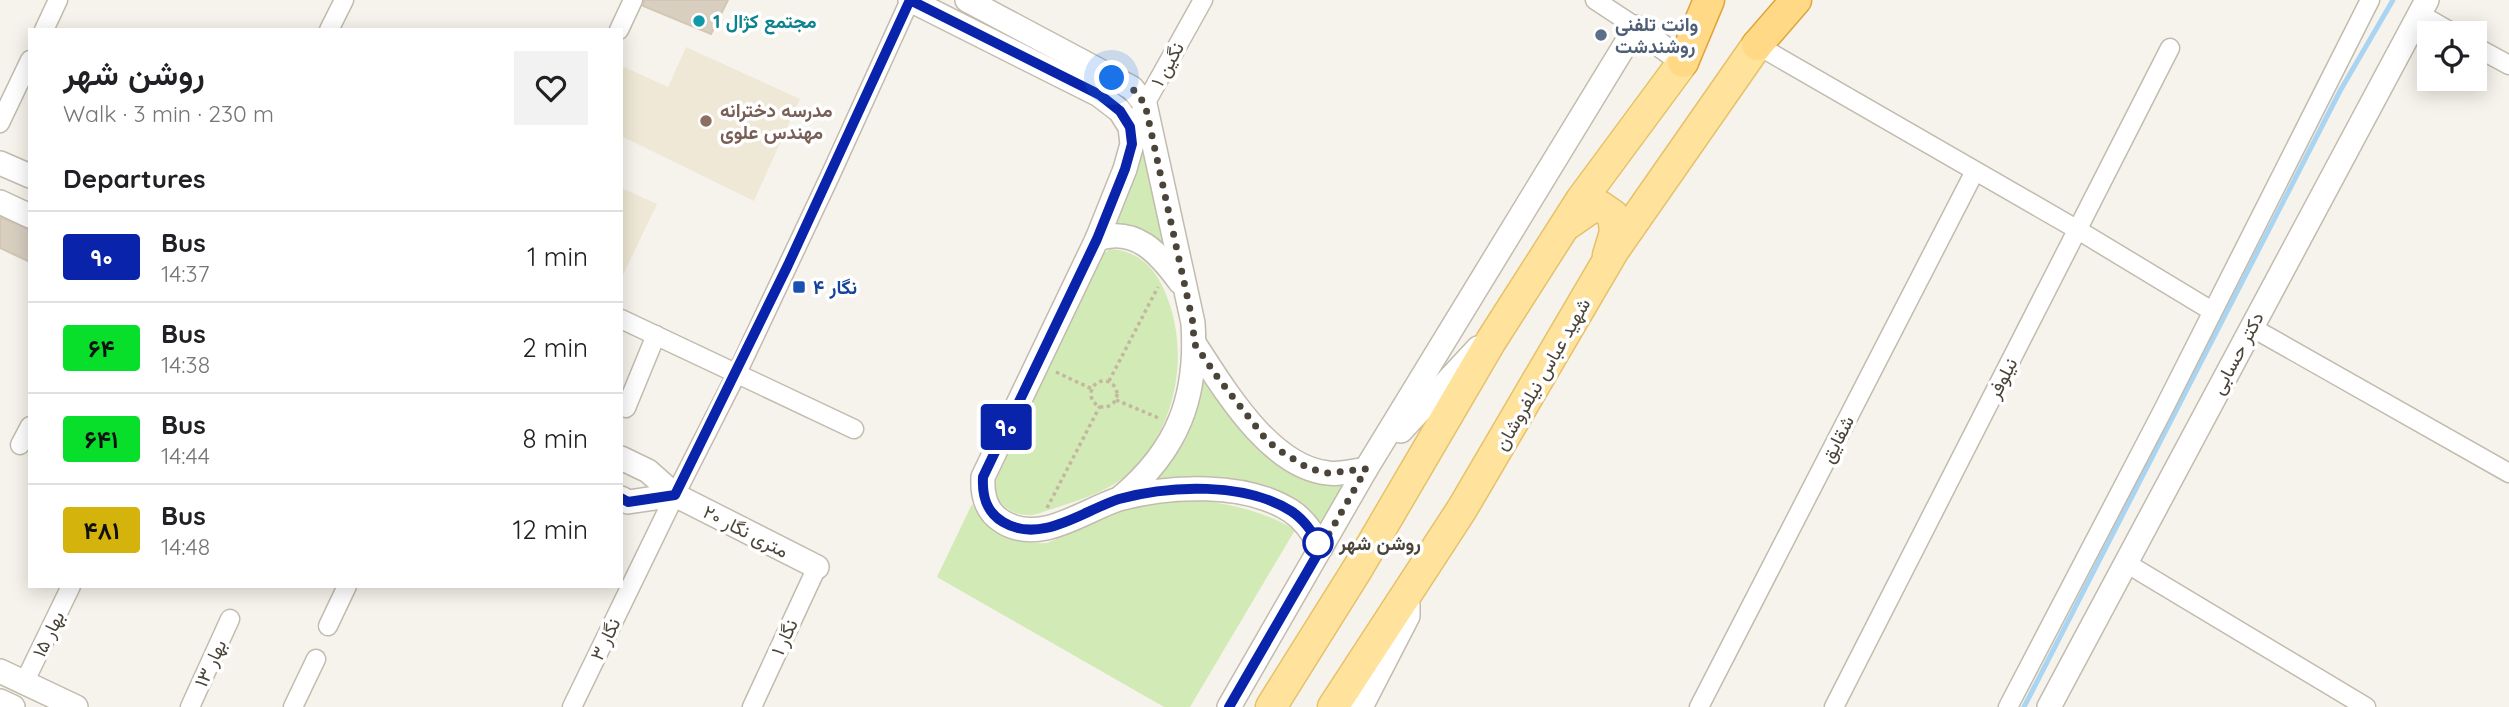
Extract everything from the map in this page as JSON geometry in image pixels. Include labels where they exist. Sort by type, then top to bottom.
[{"type":"highway","points":[[1683,62],[1709,0]]},
{"type":"highway","points":[[1757,46],[1796,0]]},
{"type":"main road","name":"شهید عباس نیلفروشان","points":[[1334,707],[1462,509],[1605,265],[1757,46]]},
{"type":"main road","points":[[1271,707],[1358,568],[1508,314],[1581,200],[1683,62]]},
{"type":"main road","points":[[1563,228],[1591,208],[1600,206],[1613,215],[1615,232],[1605,265]]},
{"type":"street","points":[[45,28],[58,0]]},
{"type":"street","points":[[330,28],[344,0]]},
{"type":"street","points":[[620,28],[633,0]]},
{"type":"street","points":[[910,0],[1100,95],[1120,111],[1130,127],[1132,144],[1125,169],[1097,239],[983,477],[982,492],[994,517],[1010,527],[1036,529],[1070,521],[1118,500],[1158,492],[1206,489],[1263,499],[1293,512],[1314,534],[1321,548]]},
{"type":"street","name":"نگار ۳","points":[[572,707],[737,373],[910,0]]},
{"type":"street","points":[[967,0],[1132,88],[1145,104],[1193,323],[1194,343],[1189,394],[1179,427],[1153,468],[1118,500]]},
{"type":"street","name":"نگین ۱","points":[[1130,127],[1203,0]]},
{"type":"street","points":[[1595,0],[1683,62]]},
{"type":"street","name":"دکتر حسابی","points":[[2008,707],[2162,412],[2370,0]]},
{"type":"street","points":[[2423,7],[2439,21]]},
{"type":"street","name":"دکتر حسابی","points":[[2049,707],[2423,7]]},
{"type":"street","points":[[1229,707],[1366,469],[1636,27]]},
{"type":"street","points":[[1757,46],[2078,230],[2212,311]]},
{"type":"street","name":"نیلوفر","points":[[1834,707],[2170,48]]},
{"type":"street","points":[[2487,53],[2509,65]]},
{"type":"street","points":[[0,123],[28,64]]},
{"type":"street","points":[[0,163],[28,175]]},
{"type":"street","name":"شقایق","points":[[1699,707],[1975,171]]},
{"type":"street","points":[[0,202],[28,215]]},
{"type":"street","points":[[1097,239],[1112,234],[1124,234],[1138,240],[1169,266],[1184,288]]},
{"type":"street","points":[[1194,343],[1239,407],[1265,438],[1277,449],[1308,468],[1327,473],[1366,469],[1508,314]]},
{"type":"street","points":[[623,320],[854,429]]},
{"type":"street","points":[[2251,327],[2509,472]]},
{"type":"street","points":[[625,408],[656,335]]},
{"type":"street","points":[[20,445],[28,430]]},
{"type":"street","name":"۲۰ متری نگار","points":[[623,459],[648,471],[675,495],[817,567]]},
{"type":"street","points":[[623,499],[628,502],[675,495]]},
{"type":"street","points":[[2126,563],[2366,707]]},
{"type":"street","name":"نگار ۱","points":[[752,707],[817,567]]},
{"type":"street","name":"بهار ۱۵","points":[[24,682],[70,588]]},
{"type":"street","points":[[328,626],[346,588]]},
{"type":"street","points":[[1361,707],[1408,617],[1408,593]]},
{"type":"street","name":"بهار ۱۳","points":[[190,707],[230,619]]},
{"type":"street","points":[[293,707],[316,659]]},
{"type":"street","points":[[0,671],[76,707]]},
{"type":"street","points":[[0,701],[13,707]]},
{"type":"path","points":[[1109,381],[1169,266]]},
{"type":"path","points":[[1036,363],[1092,389]]},
{"type":"path","points":[[1109,381],[1117,391],[1116,400],[1109,406],[1100,406],[1094,401],[1092,389],[1097,383],[1109,381]]},
{"type":"path","points":[[1116,400],[1179,427]]},
{"type":"path","points":[[1036,529],[1100,406]]},
{"type":"shaded area","name":"مدرسه دخترانه مهندس علوی","points":[[686,47],[800,99],[754,201],[623,137],[624,67],[668,87]]},
{"type":"shaded area","points":[[623,189],[657,204],[623,275]]},
{"type":"green space","points":[[1145,148],[1166,254],[1110,226]]},
{"type":"green space","points":[[1110,249],[1139,258],[1153,270],[1167,297],[1174,319],[1178,364],[1169,409],[1149,450],[1135,468],[1116,483],[1038,514],[1016,513],[1002,504],[992,488],[1100,256]]},
{"type":"green space","points":[[1201,370],[1236,421],[1350,483],[1324,531],[1232,481],[1185,477],[1150,484],[1175,456],[1189,433],[1197,406]]},
{"type":"green space","points":[[1200,500],[1249,510],[1273,518],[1295,530],[1190,707],[1164,707],[937,577],[972,504],[978,514],[994,529],[1024,542],[1047,543],[1133,507],[1158,501]]},
{"type":"building","name":"مجتمع کژال 1","points":[[644,0],[728,0],[711,34],[643,6]]},
{"type":"building","points":[[0,217],[28,229],[28,261],[0,248]]},
{"type":"waterway","points":[[2024,707],[2340,91],[2393,0]]},
{"type":"bus line","name":"۹۰","points":[[623,499],[628,502],[675,495],[737,373],[910,0],[1100,95],[1120,111],[1130,127],[1132,144],[1125,169],[1097,239],[983,477],[982,492],[994,517],[1010,527],[1036,529],[1070,521],[1118,500],[1158,492],[1206,489],[1263,499],[1293,512],[1314,534],[1321,548],[1229,707]]},
{"type":"place","name":"مجتمع کژال 1","points":[[699,21]]},
{"type":"place","name":"وانت تلفنی روشندشت","points":[[1601,35]]},
{"type":"place","name":"مدرسه دخترانه مهندس علوی","points":[[706,121]]},
{"type":"place","name":"نگار ۴","points":[[799,287]]},
{"type":"place","name":"روشن شهر","points":[[1318,543]]},
{"type":"route","points":[[1112,78],[1132,88],[1145,104],[1193,323],[1194,343],[1239,407],[1277,449],[1308,468],[1327,473],[1366,469],[1321,548],[1318,543]]}]
